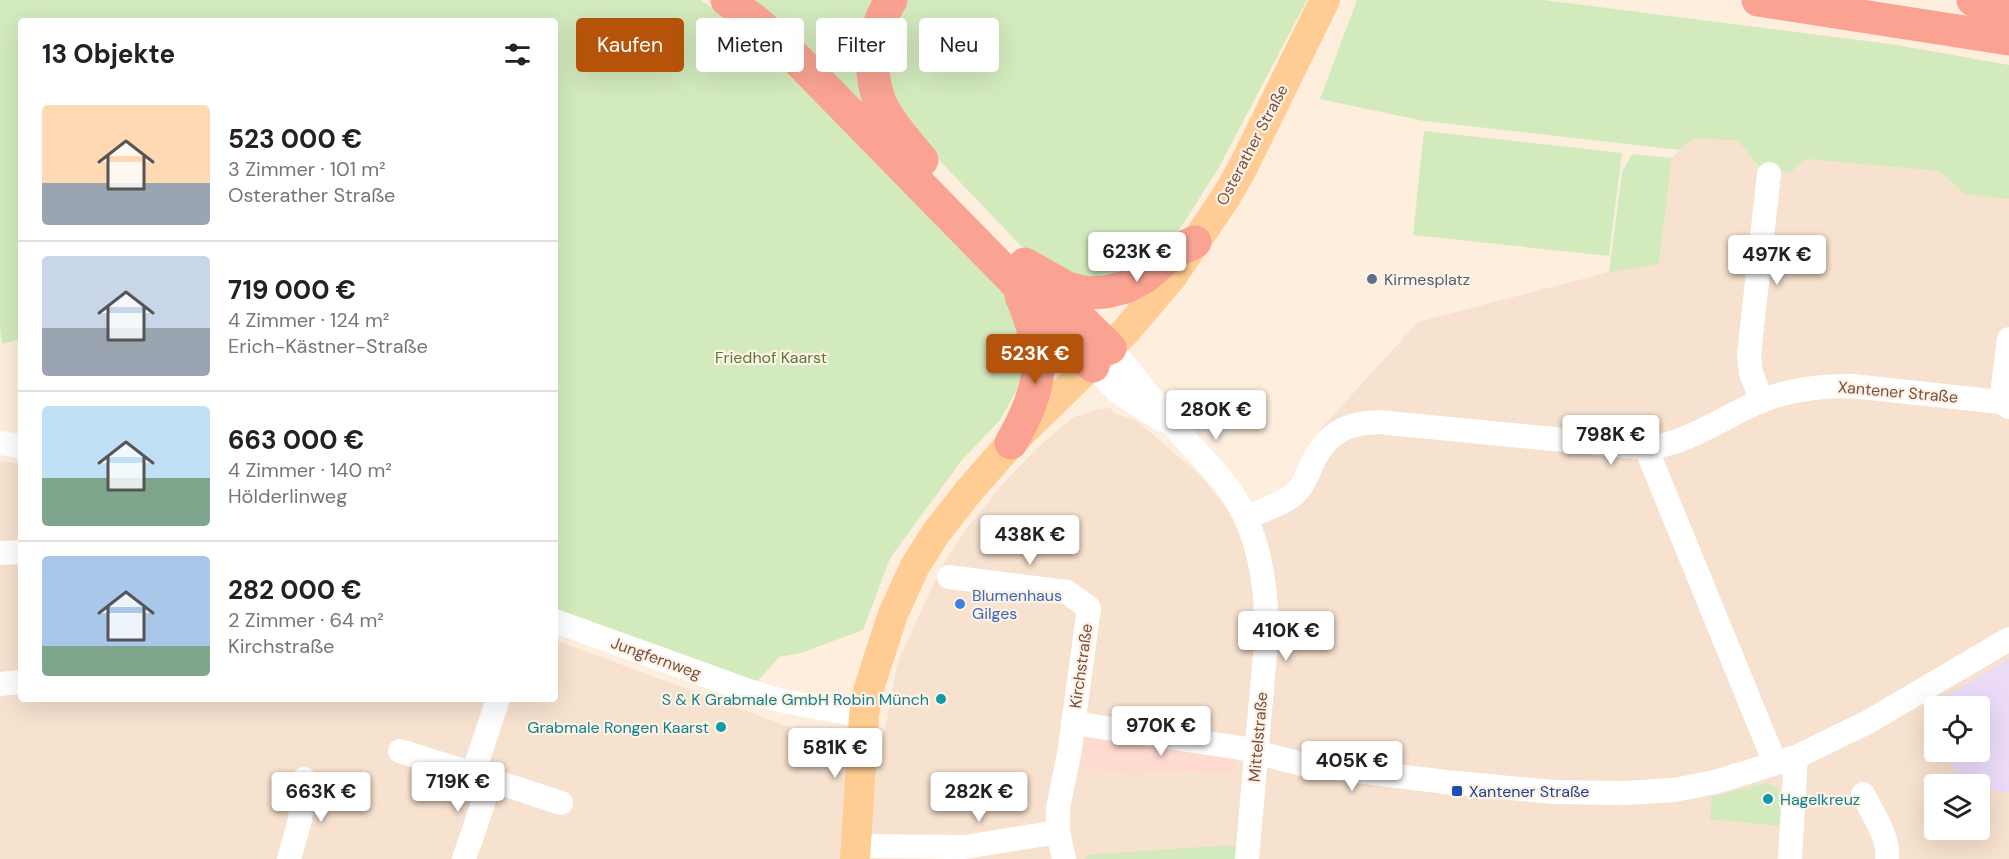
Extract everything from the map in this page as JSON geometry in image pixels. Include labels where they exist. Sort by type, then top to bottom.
[{"type":"highway","points":[[728,0],[785,47],[1019,272],[1101,357]]},
{"type":"highway","points":[[891,0],[882,15],[874,42],[872,66],[876,90],[884,109],[898,132],[922,161],[1019,272],[1034,329],[1039,363],[1037,385],[1031,404],[1011,443]]},
{"type":"highway","points":[[1758,0],[2009,39]]},
{"type":"highway","points":[[1973,0],[2009,6]]},
{"type":"highway","points":[[1019,272],[1087,293],[1106,292],[1126,287],[1145,277],[1172,253],[1195,242]]},
{"type":"main road","name":"Osterather Straße","points":[[855,852],[864,716],[868,691],[896,606],[915,566],[936,533],[1011,443],[1071,383],[1101,357],[1148,308],[1171,278],[1226,197],[1242,169],[1325,0]]},
{"type":"street","points":[[1762,401],[1751,373],[1749,354],[1769,174]]},
{"type":"street","name":"Xantener Straße","points":[[1246,517],[1273,507],[1293,495],[1306,481],[1317,455],[1333,435],[1346,427],[1362,423],[1378,422],[1646,448],[1673,443],[1762,401],[1796,390],[1828,386],[1852,386],[2005,405],[2009,339]]},
{"type":"street","name":"Mittelstraße","points":[[1101,357],[1135,376],[1175,427],[1225,484],[1246,517],[1254,539],[1262,569],[1267,631],[1247,859]]},
{"type":"street","points":[[0,443],[18,446]]},
{"type":"street","points":[[1646,448],[1786,760],[1790,859]]},
{"type":"street","points":[[0,553],[18,552]]},
{"type":"street","name":"Kirchstraße","points":[[949,577],[1066,592],[1089,608],[1074,723],[1058,808],[1058,832],[1064,859]]},
{"type":"street","name":"Jungfernweg","points":[[558,622],[752,693],[864,716]]},
{"type":"street","points":[[1074,723],[1257,752],[1301,764],[1446,782],[1552,792],[1626,793],[1674,790],[1715,782],[1786,760],[1868,722],[2009,639]]},
{"type":"street","points":[[0,684],[18,682]]},
{"type":"street","points":[[464,859],[497,702]]},
{"type":"street","points":[[400,752],[561,802]]},
{"type":"street","points":[[289,859],[300,820],[304,779]]},
{"type":"street","points":[[1863,794],[1884,839],[1889,857]]},
{"type":"street","points":[[855,852],[902,853],[964,847],[1058,832]]},
{"type":"shaded area","points":[[1692,138],[1738,141],[1760,168],[1805,159],[1939,171],[1964,194],[2009,199],[2009,859],[0,859],[0,461],[18,464],[18,702],[558,702],[558,641],[879,760],[898,661],[943,564],[964,532],[1002,485],[1038,447],[1074,417],[1110,408],[1114,413],[1137,421],[1202,477],[1232,515],[1267,500],[1298,478],[1320,430],[1418,322],[1609,272],[1659,264],[1672,158]]},
{"type":"shaded area","points":[[2009,659],[2009,792],[1990,789],[1990,774],[1959,774],[1953,768],[1952,762],[1990,762],[1990,696],[1947,696]]},
{"type":"shaded area","points":[[1086,735],[1233,759],[1238,773],[1145,771],[1145,774],[1082,769]]},
{"type":"green space","name":"Friedhof Kaarst","points":[[0,0],[700,0],[730,18],[696,18],[696,72],[790,72],[1007,297],[1027,358],[1018,388],[1000,420],[962,460],[890,558],[863,630],[801,653],[779,657],[755,684],[558,612],[558,18],[18,18],[18,340],[2,344],[0,329]]},
{"type":"green space","points":[[747,0],[877,0],[878,18],[816,18],[816,65],[804,54],[804,18],[766,18]]},
{"type":"green space","points":[[904,0],[1307,0],[1218,169],[1183,224],[1154,260],[1107,284],[1053,272],[1021,246],[918,138],[900,108],[884,72],[907,72],[907,18],[894,18]]},
{"type":"green space","points":[[1357,0],[1544,0],[1897,45],[2009,65],[2009,199],[1964,194],[1939,171],[1805,159],[1791,172],[1760,168],[1738,141],[1693,138],[1680,150],[1424,121],[1320,99]]},
{"type":"green space","points":[[824,72],[880,72],[883,128]]},
{"type":"green space","points":[[1424,131],[1622,153],[1609,256],[1413,235]]},
{"type":"green space","points":[[1632,154],[1672,158],[1659,264],[1609,272],[1622,172]]},
{"type":"green space","points":[[1764,783],[1777,788],[1780,793],[1779,826],[1710,819],[1712,797]]},
{"type":"green space","points":[[1237,846],[1237,859],[1086,859],[1086,855]]},
{"type":"place","name":"Kirmesplatz","points":[[1372,279]]},
{"type":"place","name":"Blumenhaus Gilges","points":[[960,604]]},
{"type":"place","name":"S & K Grabmale GmbH Robin Münch","points":[[941,699]]},
{"type":"place","name":"Grabmale Rongen Kaarst","points":[[721,727]]},
{"type":"place","name":"Xantener Straße","points":[[1457,791]]},
{"type":"place","name":"Hagelkreuz","points":[[1768,799]]}]
